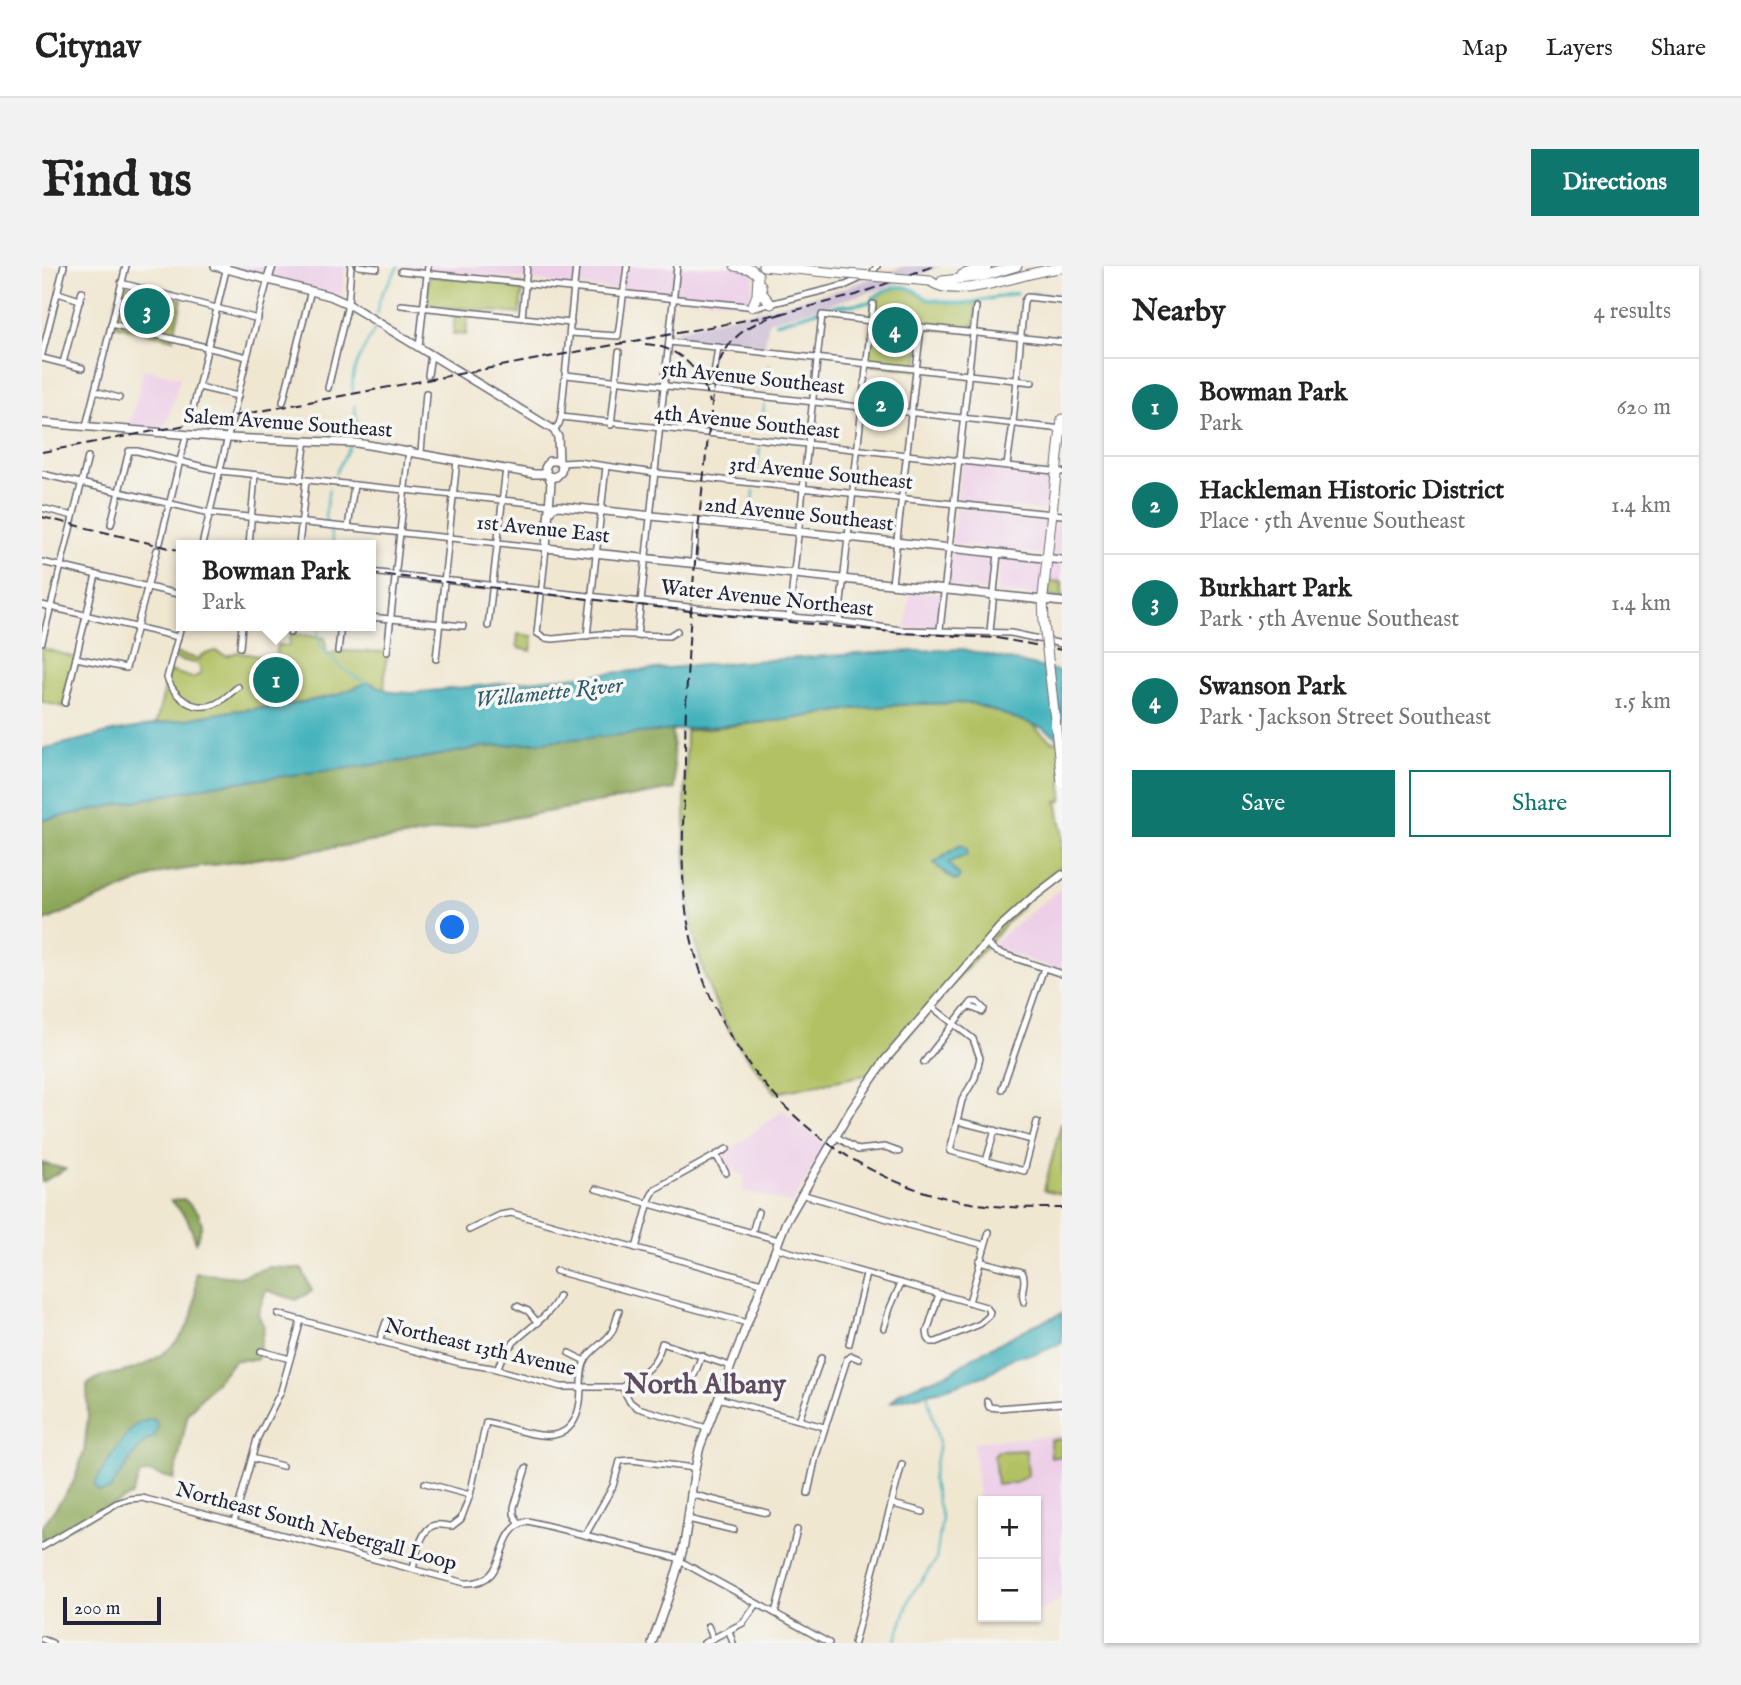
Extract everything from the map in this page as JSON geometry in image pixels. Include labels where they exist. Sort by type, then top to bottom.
[{"type":"highway","points":[[735,266],[756,272],[757,295],[761,306]]},
{"type":"highway","points":[[761,306],[763,266],[930,281],[966,279],[1017,266]]},
{"type":"highway","points":[[812,266],[844,274]]},
{"type":"highway","points":[[930,281],[964,275],[987,266]]},
{"type":"highway","points":[[930,281],[944,287],[970,286],[1062,268]]},
{"type":"highway","points":[[1062,425],[1057,515],[1047,559],[1043,600],[1062,782]]},
{"type":"main road","points":[[215,266],[337,298],[554,430],[558,434],[558,446],[552,467],[546,548]]},
{"type":"main road","points":[[268,279],[272,266]]},
{"type":"main road","name":"Salem Avenue Southeast","points":[[42,423],[228,438],[333,440],[409,450],[530,472],[552,467],[559,475]]},
{"type":"main road","points":[[550,509],[559,506],[553,499],[555,479],[562,468],[552,467]]},
{"type":"main road","name":"2nd Avenue Southeast","points":[[559,506],[1062,560]]},
{"type":"main road","name":"1st Avenue East","points":[[546,548],[1062,602]]},
{"type":"main road","points":[[652,1643],[680,1560],[694,1468],[707,1427],[777,1244],[801,1194],[875,1073],[1016,911],[1062,875]]},
{"type":"street","points":[[64,266],[42,356],[82,368]]},
{"type":"street","points":[[86,426],[126,266]]},
{"type":"street","points":[[328,388],[348,304],[351,266]]},
{"type":"street","points":[[359,266],[377,268]]},
{"type":"street","points":[[419,347],[428,266]]},
{"type":"street","points":[[522,317],[527,266]]},
{"type":"street","points":[[554,430],[561,417],[576,266]]},
{"type":"street","points":[[570,333],[618,336],[627,266]]},
{"type":"street","points":[[637,636],[677,266]]},
{"type":"street","points":[[401,271],[674,300],[761,306],[846,285],[872,273],[877,266]]},
{"type":"street","points":[[193,409],[227,267]]},
{"type":"street","points":[[203,540],[268,279]]},
{"type":"street","points":[[121,284],[258,318]]},
{"type":"street","points":[[283,402],[311,290]]},
{"type":"street","points":[[63,363],[82,291]]},
{"type":"street","points":[[58,293],[80,300]]},
{"type":"street","points":[[1007,465],[1024,301],[1027,297],[1062,301]]},
{"type":"street","points":[[839,621],[873,304]]},
{"type":"street","points":[[401,305],[571,323]]},
{"type":"street","points":[[940,629],[976,307]]},
{"type":"street","points":[[789,618],[822,315],[871,321]]},
{"type":"street","points":[[111,324],[247,358]]},
{"type":"street","points":[[892,584],[921,327],[1062,342]]},
{"type":"street","points":[[669,342],[1032,382]]},
{"type":"street","points":[[713,382],[718,347]]},
{"type":"street","points":[[611,425],[619,352]]},
{"type":"street","points":[[428,375],[431,355]]},
{"type":"street","name":"5th Avenue Southeast","points":[[566,375],[1013,423],[1062,425]]},
{"type":"street","points":[[199,387],[238,396]]},
{"type":"street","points":[[95,391],[119,398]]},
{"type":"street","points":[[421,452],[426,393]]},
{"type":"street","name":"4th Avenue Southeast","points":[[561,417],[611,425],[1059,471]]},
{"type":"street","points":[[160,543],[184,440]]},
{"type":"street","points":[[299,540],[306,440]]},
{"type":"street","points":[[111,524],[129,451],[137,450],[220,471],[503,500],[550,509]]},
{"type":"street","points":[[387,652],[409,450]]},
{"type":"street","points":[[42,642],[88,457]]},
{"type":"street","points":[[436,659],[457,459]]},
{"type":"street","name":"3rd Avenue Southeast","points":[[559,475],[575,466],[586,464]]},
{"type":"street","name":"3rd Avenue Southeast","points":[[552,467],[586,464],[1057,515]]},
{"type":"street","points":[[587,636],[606,467]]},
{"type":"street","points":[[488,626],[506,468]]},
{"type":"street","name":"1st Avenue East","points":[[42,474],[210,513],[546,548]]},
{"type":"street","points":[[250,540],[255,475]]},
{"type":"street","points":[[348,527],[354,485]]},
{"type":"street","points":[[42,508],[74,516]]},
{"type":"street","points":[[694,564],[697,521]]},
{"type":"street","points":[[546,548],[537,633],[542,637],[553,639],[601,634],[669,636],[677,631]]},
{"type":"street","points":[[76,658],[126,668],[157,550]]},
{"type":"street","points":[[990,631],[998,554]]},
{"type":"street","points":[[42,562],[176,594]]},
{"type":"street","name":"Water Avenue Northeast","points":[[376,574],[591,597],[640,605],[839,621],[901,630],[1011,633],[1062,645]]},
{"type":"street","points":[[65,703],[96,575]]},
{"type":"street","points":[[42,605],[178,637]]},
{"type":"street","points":[[376,618],[463,626]]},
{"type":"street","points":[[179,631],[168,674],[175,693],[195,706],[217,703],[238,687]]},
{"type":"street","points":[[240,647],[242,631]]},
{"type":"street","points":[[338,651],[340,631]]},
{"type":"street","points":[[986,943],[993,950],[1062,974]]},
{"type":"street","points":[[1002,1088],[1044,968]]},
{"type":"street","points":[[931,1006],[973,1039],[980,1058],[978,1068],[962,1100],[950,1151],[1024,1171],[1037,1122]]},
{"type":"street","points":[[924,1062],[968,1007]]},
{"type":"street","points":[[957,1121],[1032,1140]]},
{"type":"street","points":[[986,1161],[995,1130]]},
{"type":"street","points":[[835,1136],[858,1150],[885,1147],[900,1152]]},
{"type":"street","points":[[636,1248],[648,1203],[655,1189],[727,1149]]},
{"type":"street","points":[[716,1155],[726,1173]]},
{"type":"street","points":[[596,1189],[752,1233],[866,1274],[901,1283],[988,1308],[990,1314],[988,1318],[970,1328],[931,1342],[927,1332],[939,1294]]},
{"type":"street","points":[[801,1194],[984,1245]]},
{"type":"street","points":[[752,1233],[758,1212]]},
{"type":"street","points":[[469,1230],[500,1214],[511,1213],[762,1283]]},
{"type":"street","points":[[969,1302],[989,1232]]},
{"type":"street","points":[[979,1261],[1023,1272],[1024,1302]]},
{"type":"street","points":[[556,1270],[747,1323]]},
{"type":"street","points":[[849,1344],[866,1274]]},
{"type":"street","points":[[884,1328],[901,1283]]},
{"type":"street","points":[[498,1369],[506,1351],[552,1310],[559,1296]]},
{"type":"street","points":[[517,1306],[528,1311],[538,1323]]},
{"type":"street","points":[[413,1569],[426,1531],[436,1525],[449,1526],[458,1522],[470,1495],[486,1422],[541,1436],[559,1435],[571,1425],[577,1416],[585,1361],[612,1333],[619,1311]]},
{"type":"street","name":"Northeast 13th Avenue","points":[[278,1314],[561,1387],[622,1387]]},
{"type":"street","points":[[234,1522],[259,1436],[281,1391],[300,1320]]},
{"type":"street","points":[[379,1342],[386,1322]]},
{"type":"street","points":[[707,1427],[638,1408],[630,1402],[622,1387],[656,1362],[662,1343],[730,1366]]},
{"type":"street","points":[[261,1351],[290,1359]]},
{"type":"street","points":[[569,1353],[585,1361]]},
{"type":"street","points":[[693,1378],[702,1355]]},
{"type":"street","points":[[808,1493],[824,1427],[847,1359],[852,1356],[859,1359]]},
{"type":"street","points":[[799,1420],[821,1358]]},
{"type":"street","points":[[718,1398],[824,1427]]},
{"type":"street","points":[[987,1401],[989,1407],[998,1408],[1062,1403]]},
{"type":"street","points":[[252,1458],[282,1466]]},
{"type":"street","points":[[586,1534],[613,1486],[620,1461],[694,1468]]},
{"type":"street","points":[[855,1643],[902,1464]]},
{"type":"street","points":[[526,1468],[514,1507],[519,1524],[528,1521],[540,1522],[680,1560],[829,1643]]},
{"type":"street","points":[[425,1483],[470,1495]]},
{"type":"street","points":[[690,1494],[767,1513]]},
{"type":"street","name":"Northeast South Nebergall Loop","points":[[42,1547],[99,1513],[129,1499],[156,1501],[465,1583],[482,1581],[490,1576],[496,1568],[510,1531],[519,1524]]},
{"type":"street","points":[[892,1504],[923,1512]]},
{"type":"street","points":[[688,1518],[734,1530]]},
{"type":"street","points":[[775,1613],[797,1530]]},
{"type":"street","points":[[704,1643],[746,1621],[757,1604]]},
{"type":"street","points":[[708,1626],[713,1638]]},
{"type":"street","points":[[729,1631],[733,1643]]},
{"type":"street","points":[[42,1639],[52,1643]]},
{"type":"shaded area","points":[[235,266],[382,266],[382,270],[345,268],[342,296]]},
{"type":"shaded area","points":[[405,266],[755,266],[750,304],[405,269]]},
{"type":"shaded area","points":[[905,266],[941,266],[885,288],[769,321],[764,348],[673,339],[674,331],[842,289]]},
{"type":"shaded area","points":[[144,369],[180,377],[167,424],[156,428],[130,426]]},
{"type":"shaded area","points":[[962,463],[1053,474],[1048,511],[957,501]]},
{"type":"shaded area","points":[[956,507],[1048,517],[1043,554],[952,544]]},
{"type":"shaded area","points":[[1055,517],[1062,518],[1062,556],[1051,554]]},
{"type":"shaded area","points":[[951,551],[994,555],[990,592],[947,587]]},
{"type":"shaded area","points":[[1000,557],[1043,560],[1040,596],[997,592]]},
{"type":"shaded area","points":[[1050,562],[1062,562],[1062,600],[1047,598]]},
{"type":"shaded area","points":[[910,590],[941,594],[937,628],[906,628]]},
{"type":"shaded area","points":[[1062,887],[1062,972],[996,948],[994,942]]},
{"type":"shaded area","points":[[783,1110],[825,1146],[792,1204],[742,1190],[745,1176],[734,1172],[721,1157]]},
{"type":"shaded area","points":[[1062,1435],[1062,1598],[1041,1611],[1041,1496],[979,1496],[973,1442]]},
{"type":"green space","points":[[429,276],[523,285],[520,314],[426,305]]},
{"type":"green space","points":[[121,283],[182,299],[173,339],[111,324]]},
{"type":"green space","points":[[905,286],[928,300],[964,304],[977,301],[974,332],[921,328],[917,370],[867,365],[873,298],[883,291]]},
{"type":"green space","points":[[455,313],[468,314],[466,335],[453,334]]},
{"type":"green space","points":[[1050,581],[1062,582],[1062,598],[1048,596]]},
{"type":"green space","points":[[290,633],[325,638],[327,655],[338,651],[387,652],[384,689],[368,682],[337,695],[283,706],[231,711],[156,724],[169,671],[193,678],[201,673],[199,664],[172,658],[174,653],[200,659],[201,655],[215,651],[227,656],[237,652],[275,659],[277,645],[289,646]]},
{"type":"green space","points":[[518,634],[533,636],[531,651],[519,648]]},
{"type":"green space","points":[[42,648],[76,658],[64,707],[42,702]]},
{"type":"green space","points":[[971,703],[1030,723],[1052,742],[1062,740],[1062,801],[1057,801],[1062,829],[1062,866],[1032,894],[875,1073],[776,1093],[741,1048],[723,1019],[697,950],[685,841],[686,731],[853,709]]},
{"type":"green space","points":[[672,730],[675,789],[411,836],[160,873],[42,922],[42,820],[214,785],[419,759],[483,747]]},
{"type":"green space","points":[[1062,1124],[1062,1194],[1044,1190]]},
{"type":"green space","points":[[42,1163],[65,1169],[42,1182]]},
{"type":"green space","points":[[184,1199],[198,1212],[202,1224],[196,1242],[187,1218],[171,1200]]},
{"type":"green space","points":[[269,1267],[302,1269],[312,1291],[296,1300],[266,1290],[258,1314],[264,1327],[257,1360],[235,1360],[188,1413],[174,1479],[149,1472],[140,1475],[132,1495],[62,1531],[42,1545],[42,1527],[73,1483],[84,1452],[88,1417],[87,1385],[102,1377],[145,1365],[176,1342],[187,1327],[192,1314],[196,1273],[239,1277]]},
{"type":"green space","points":[[1062,1439],[1062,1457],[1051,1457],[1050,1440]]},
{"type":"green space","points":[[1026,1450],[1028,1475],[1015,1483],[997,1485],[994,1455],[998,1451]]},
{"type":"water","name":"Willamette River","points":[[962,649],[1062,672],[1062,740],[1043,728],[971,703],[912,704],[853,709],[785,720],[483,747],[419,759],[214,785],[42,820],[42,749],[112,732],[231,711],[284,706],[337,695],[368,682],[392,692],[411,693],[686,666]]},
{"type":"water","points":[[960,845],[967,848],[967,855],[948,863],[960,876],[957,881],[934,863]]},
{"type":"water","points":[[1062,1313],[1062,1343],[1036,1354],[1014,1357],[986,1375],[941,1390],[891,1402],[900,1392],[951,1372],[978,1354]]},
{"type":"water","points":[[154,1419],[158,1426],[155,1436],[139,1448],[110,1490],[99,1492],[94,1486],[132,1428]]},
{"type":"waterway","points":[[377,314],[382,295],[398,266]]},
{"type":"waterway","points":[[776,323],[830,307],[872,302],[878,294],[889,289],[905,287],[917,292]]},
{"type":"waterway","points":[[920,294],[928,299],[964,304],[1017,293]]},
{"type":"waterway","points":[[1031,294],[1062,297]]},
{"type":"waterway","points":[[353,391],[356,366],[376,327]]},
{"type":"waterway","points":[[766,389],[769,363]]},
{"type":"waterway","points":[[353,441],[357,434],[355,405]]},
{"type":"waterway","points":[[762,429],[764,405]]},
{"type":"waterway","points":[[335,474],[350,446]]},
{"type":"waterway","points":[[756,475],[760,448]]},
{"type":"waterway","points":[[327,522],[325,516],[329,489]]},
{"type":"waterway","points":[[752,515],[754,491]]},
{"type":"waterway","points":[[329,527],[333,540]]},
{"type":"waterway","points":[[318,631],[321,646],[344,670],[368,684]]},
{"type":"waterway","points":[[895,1643],[911,1595],[936,1560],[942,1519],[932,1479],[939,1443],[927,1394]]},
{"type":"railway","points":[[42,452],[784,313],[856,295],[933,266]]},
{"type":"railway","points":[[784,313],[751,326],[727,348],[716,371],[710,420],[691,618],[683,850],[686,912],[704,982],[726,1028],[753,1070],[786,1107],[823,1140],[865,1167],[911,1187],[960,1201],[1024,1208],[1062,1208]]},
{"type":"railway","points":[[645,344],[669,350],[688,362],[702,381],[710,403]]},
{"type":"railway","points":[[42,517],[176,550]]},
{"type":"railway","points":[[376,574],[740,617],[902,633],[997,638],[1062,650]]},
{"type":"place","name":"Burkhart Park","points":[[147,311]]},
{"type":"place","name":"Swanson Park","points":[[895,330]]},
{"type":"place","name":"Hackleman Historic District","points":[[881,404]]},
{"type":"place","name":"Bowman Park","points":[[276,680]]},
{"type":"district","name":"North Albany","points":[[705,1385]]}]
